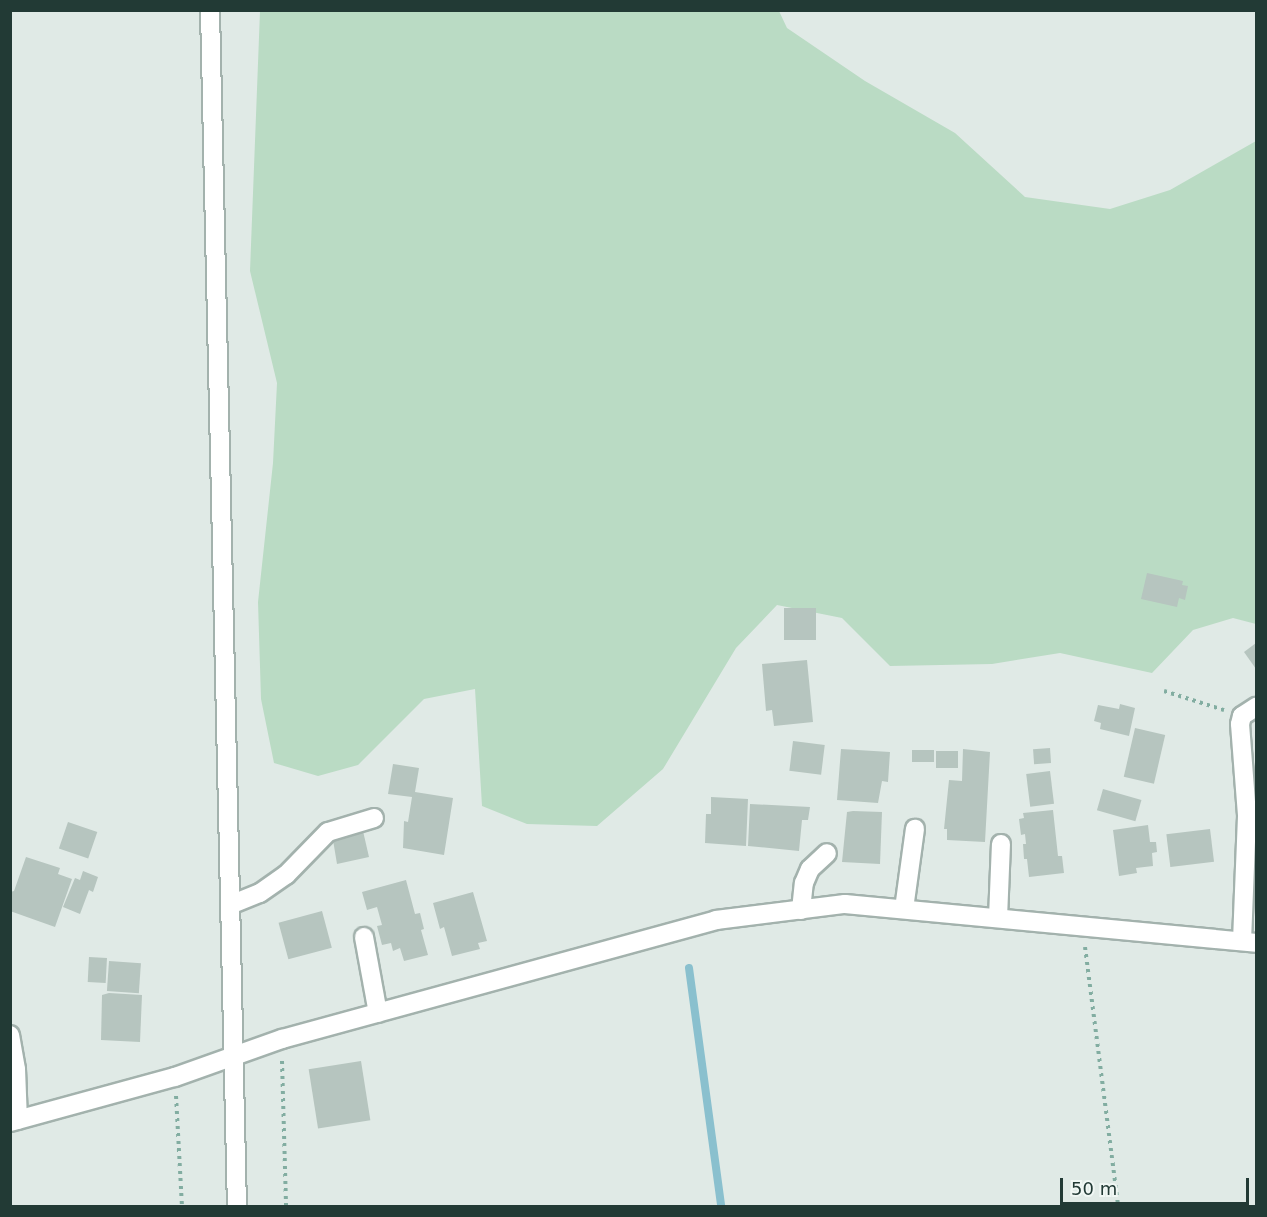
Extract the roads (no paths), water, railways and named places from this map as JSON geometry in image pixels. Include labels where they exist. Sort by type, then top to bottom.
[{"type":"street","points":[[210,10],[237,1206]]},
{"type":"street","points":[[10,1035],[16,1069],[14,1121],[175,1077],[282,1039],[717,920],[845,904],[1249,942],[1247,815],[1240,724],[1249,711]]},
{"type":"street","points":[[230,905],[260,893],[286,875],[328,832],[374,818]]},
{"type":"street","points":[[904,909],[915,829]]},
{"type":"street","points":[[998,918],[1001,844]]},
{"type":"street","points":[[801,910],[804,883],[810,869],[827,853]]},
{"type":"street","points":[[364,937],[378,1013]]},
{"type":"waterway","points":[[689,968],[721,1206]]}]
